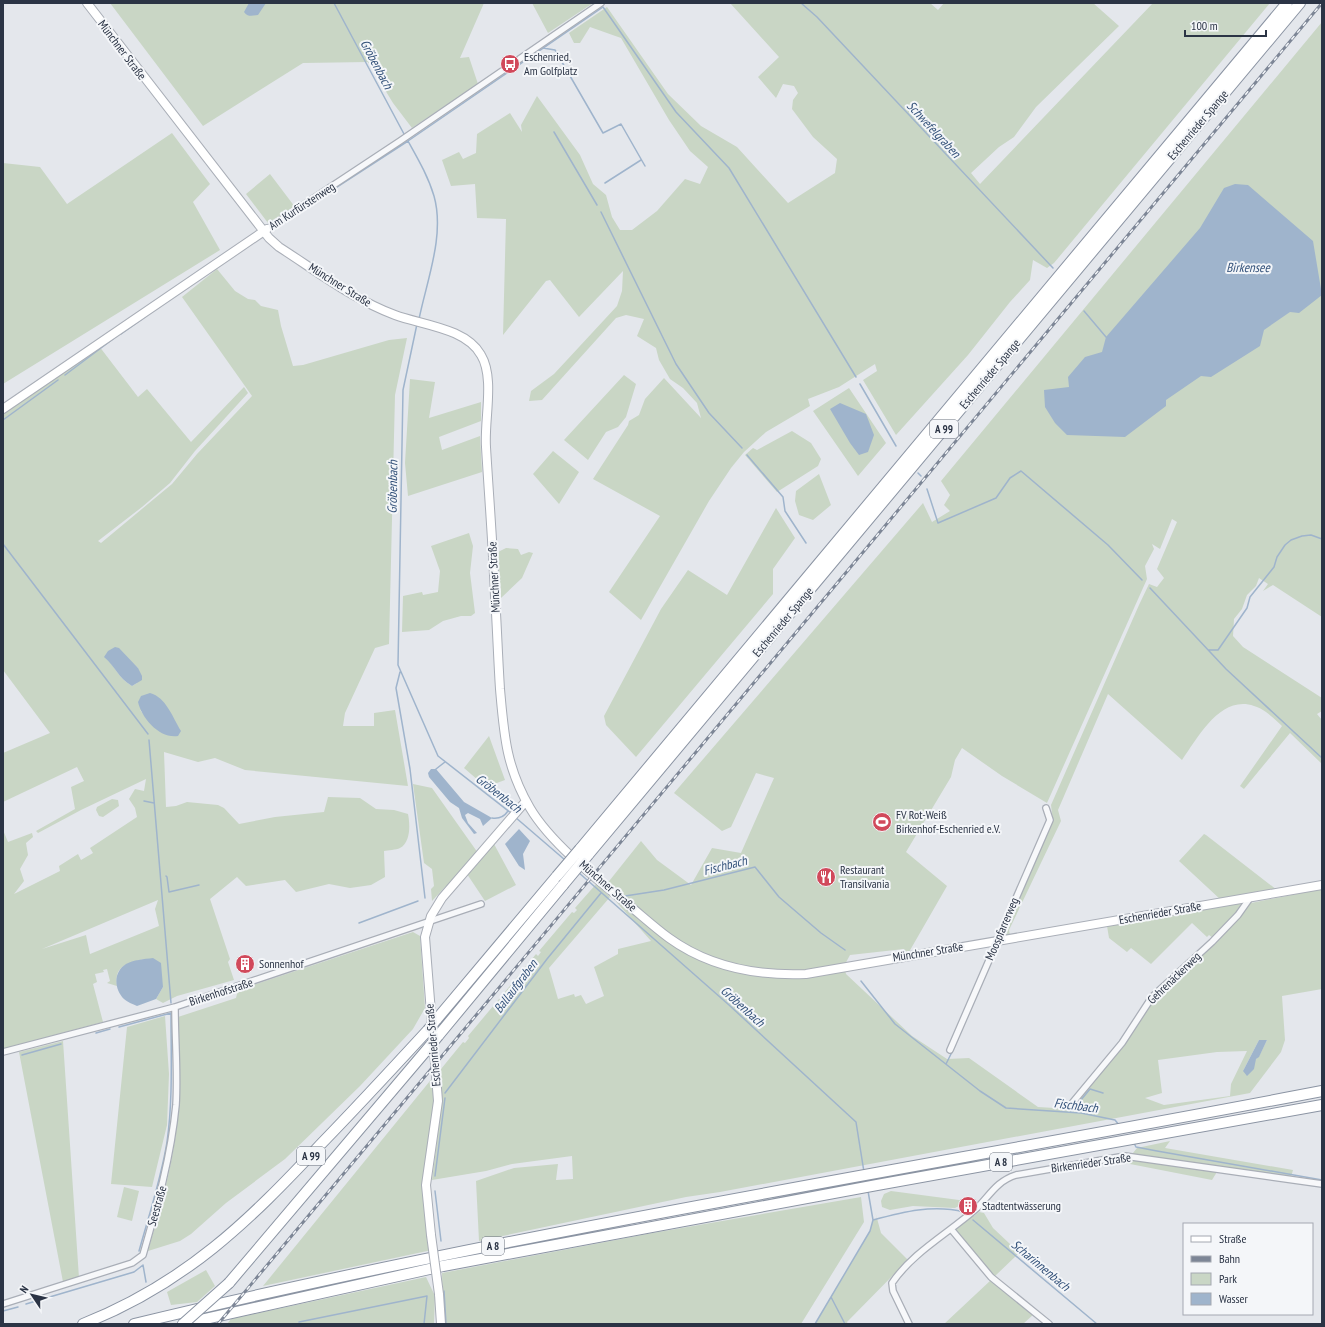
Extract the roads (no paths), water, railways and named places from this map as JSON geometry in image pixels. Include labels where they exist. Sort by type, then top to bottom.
[{"type":"highway","name":"Eschenrieder Spange","points":[[584,852],[1287,3]]},
{"type":"highway","name":"Eschenrieder Spange","points":[[584,852],[1300,3]]},
{"type":"highway","name":"A 99","points":[[83,1324],[108,1314],[146,1295],[184,1271],[223,1242],[274,1194],[382,1081],[428,1030],[557,876],[584,852]]},
{"type":"highway","name":"A 99","points":[[183,1324],[229,1283],[430,1046],[563,885],[584,852]]},
{"type":"highway","name":"A 8","points":[[134,1324],[439,1256],[854,1176],[1122,1129],[1322,1091]]},
{"type":"highway","name":"A 8","points":[[183,1324],[443,1266],[859,1188],[1322,1105]]},
{"type":"street","name":"Münchner Straße","points":[[87,3],[279,247],[364,301],[419,323],[459,335],[467,339],[478,351],[486,365],[487,398],[485,430],[491,511],[502,720],[509,761],[526,801],[544,828],[557,842],[613,892],[668,937],[700,956],[729,966],[773,974],[806,974],[997,941]]},
{"type":"street","name":"Am Kurfürstenweg","points":[[3,409],[265,230],[400,141],[600,3]]},
{"type":"street","name":"Eschenrieder Straße","points":[[441,1324],[430,1235],[426,1184],[438,1101],[425,938],[428,923],[442,898],[526,801]]},
{"type":"street","name":"Moospfarrerweg","points":[[950,1050],[1050,820],[1046,808]]},
{"type":"street","name":"Eschenrieder Straße","points":[[997,941],[1322,885]]},
{"type":"street","name":"Gehrenäckerweg","points":[[1074,1102],[1094,1074],[1122,1043],[1152,997],[1212,942],[1238,915],[1250,898]]},
{"type":"street","name":"Birkenhofstraße","points":[[3,1052],[175,1007],[481,904]]},
{"type":"street","name":"Seestraße","points":[[3,1304],[132,1263],[143,1255],[165,1178],[172,1142],[176,1104],[175,1007]]},
{"type":"street","name":"Birkenrieder Straße","points":[[909,1324],[893,1291],[892,1283],[911,1261],[977,1207],[1005,1178],[1125,1156],[1322,1184]]},
{"type":"street","points":[[951,1229],[991,1277],[1049,1324]]},
{"type":"water","points":[[249,3],[266,3],[258,15],[252,16],[247,15],[244,12]]},
{"type":"water","name":"Birkensee","points":[[1235,184],[1248,185],[1313,241],[1322,295],[1299,313],[1290,312],[1264,330],[1260,346],[1211,377],[1201,376],[1166,400],[1166,406],[1125,437],[1067,435],[1055,423],[1045,407],[1044,390],[1069,387],[1068,377],[1085,357],[1102,352],[1106,337],[1200,228],[1224,188]]},
{"type":"water","points":[[840,403],[866,414],[874,435],[868,452],[859,455],[850,443],[830,409]]},
{"type":"water","points":[[115,647],[119,648],[138,668],[142,676],[142,680],[132,686],[127,683],[104,657],[108,651]]},
{"type":"water","points":[[150,693],[156,695],[165,703],[181,731],[178,736],[171,736],[158,731],[143,715],[138,702],[141,696]]},
{"type":"water","points":[[431,769],[436,769],[464,802],[492,818],[483,826],[480,819],[468,813],[465,815],[468,823],[477,833],[474,834],[462,818],[459,808],[450,802],[429,777],[428,773]]},
{"type":"water","points":[[519,829],[530,841],[523,854],[525,870],[519,866],[505,844]]},
{"type":"water","points":[[153,958],[161,963],[163,987],[156,999],[137,1006],[128,1002],[118,990],[116,981],[119,971],[126,964]]},
{"type":"water","points":[[1259,1040],[1267,1040],[1259,1057],[1256,1059],[1254,1069],[1247,1076],[1243,1071]]},
{"type":"waterway","name":"Gröbenbach","points":[[334,3],[404,134]]},
{"type":"waterway","name":"Schwefelgraben","points":[[801,3],[817,17],[1053,268]]},
{"type":"waterway","points":[[289,218],[408,141],[603,7],[676,112],[729,168],[856,377]]},
{"type":"waterway","points":[[543,48],[555,50],[603,133],[621,124],[645,166]]},
{"type":"waterway","points":[[554,132],[597,205]]},
{"type":"waterway","name":"Gröbenbach","points":[[408,141],[429,182],[437,211],[434,258],[419,319]]},
{"type":"waterway","points":[[605,183],[641,160]]},
{"type":"waterway","points":[[601,212],[676,364],[709,413],[742,448]]},
{"type":"waterway","name":"Schwefelgraben","points":[[1084,311],[1106,337]]},
{"type":"waterway","points":[[121,334],[145,317]]},
{"type":"waterway","name":"Gröbenbach","points":[[417,324],[403,390],[398,665],[438,756],[511,813]]},
{"type":"waterway","points":[[65,375],[113,339]]},
{"type":"waterway","points":[[3,420],[58,380]]},
{"type":"waterway","points":[[860,384],[896,446]]},
{"type":"waterway","points":[[747,455],[783,497],[785,511],[806,543]]},
{"type":"waterway","points":[[927,489],[938,523],[996,498],[1010,478],[1021,471],[1108,545],[1142,580]]},
{"type":"waterway","points":[[918,473],[921,476]]},
{"type":"waterway","points":[[1209,650],[1218,650],[1247,608],[1250,597],[1274,567],[1277,557],[1285,545],[1291,540],[1302,536],[1311,535],[1322,539]]},
{"type":"waterway","points":[[3,544],[148,734]]},
{"type":"waterway","points":[[1150,588],[1226,669],[1322,758]]},
{"type":"waterway","points":[[400,672],[396,688],[410,769],[425,898]]},
{"type":"waterway","points":[[149,740],[171,1003]]},
{"type":"waterway","points":[[436,769],[445,762]]},
{"type":"waterway","points":[[144,801],[154,803]]},
{"type":"waterway","points":[[492,818],[501,817],[508,811]]},
{"type":"waterway","name":"Gröbenbach","points":[[515,817],[565,860]]},
{"type":"waterway","name":"Fischbach","points":[[625,896],[664,890],[755,867],[779,897],[821,933],[845,950]]},
{"type":"waterway","name":"Gröbenbach","points":[[578,872],[729,1005],[856,1122],[864,1172]]},
{"type":"waterway","points":[[166,876],[169,892],[199,885]]},
{"type":"waterway","name":"Ballaufgraben","points":[[445,1093],[547,959],[601,893]]},
{"type":"waterway","points":[[359,923],[418,901]]},
{"type":"waterway","name":"Fischbach","points":[[861,981],[895,1024],[980,1091],[1006,1108],[1081,1113],[1115,1120],[1119,1125]]},
{"type":"waterway","points":[[119,1027],[171,1013],[171,1094],[167,1142],[158,1183],[139,1251]]},
{"type":"waterway","points":[[96,1033],[110,1029]]},
{"type":"waterway","points":[[22,1055],[61,1044]]},
{"type":"waterway","points":[[946,1064],[952,1052]]},
{"type":"waterway","points":[[1071,1112],[1090,1089],[1103,1093]]},
{"type":"waterway","points":[[435,1176],[445,1098]]},
{"type":"waterway","name":"Fischbach","points":[[1134,1143],[1136,1147],[1322,1180]]},
{"type":"waterway","name":"Ballaufgraben","points":[[435,1191],[441,1241]]},
{"type":"waterway","name":"Gröbenbach","points":[[815,1324],[870,1231],[873,1220],[868,1191]]},
{"type":"waterway","name":"Scharinnenbach","points":[[873,1220],[896,1214],[929,1209],[964,1212]]},
{"type":"waterway","name":"Scharinnenbach","points":[[973,1220],[1097,1324]]},
{"type":"waterway","points":[[26,1304],[134,1272],[143,1265],[146,1282]]},
{"type":"waterway","name":"Ballaufgraben","points":[[444,1291],[446,1324]]},
{"type":"waterway","points":[[299,1322],[427,1296],[424,1324]]},
{"type":"waterway","points":[[831,1297],[845,1324]]},
{"type":"waterway","points":[[3,1311],[18,1307]]},
{"type":"railway","points":[[218,1324],[1322,3]]},
{"type":"place","name":"Eschenried, Am Golfplatz","points":[[510,64]]},
{"type":"place","name":"FV Rot-Weiß Birkenhof-Eschenried e.V.","points":[[882,822]]},
{"type":"place","name":"Restaurant Transilvania","points":[[826,877]]},
{"type":"place","name":"Sonnenhof","points":[[245,964]]},
{"type":"place","name":"Stadtentwässerung","points":[[968,1206]]}]
